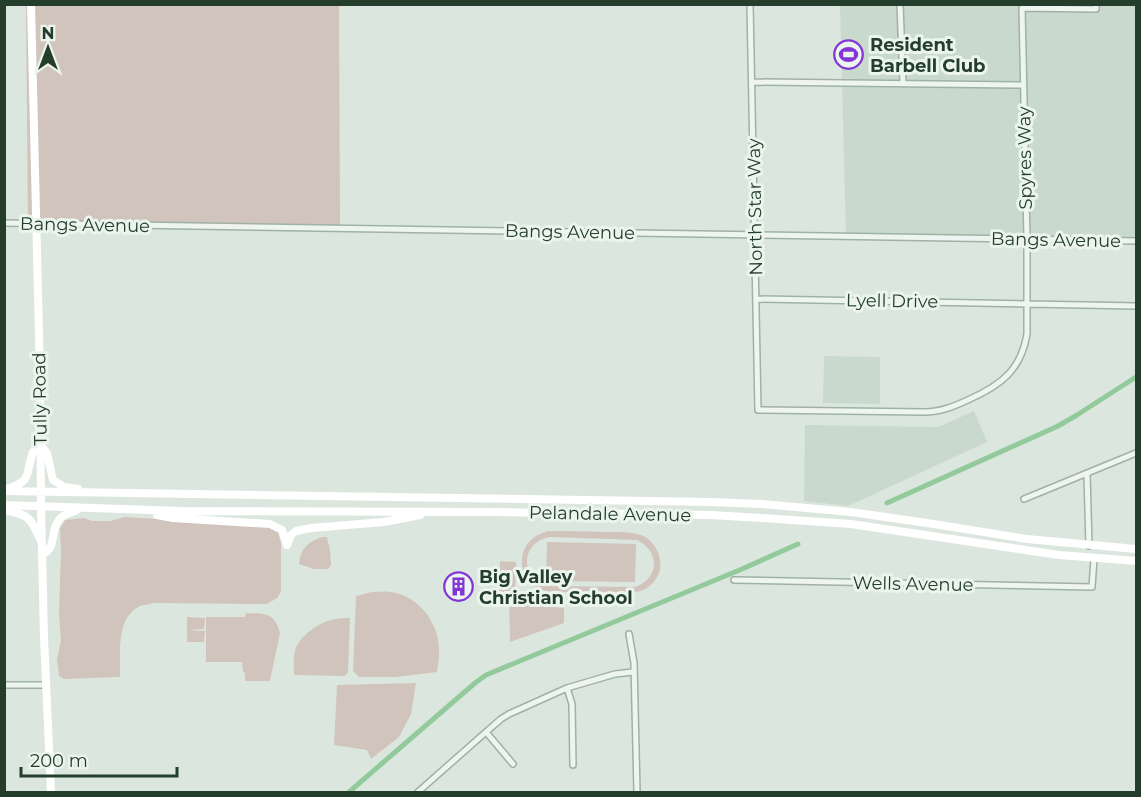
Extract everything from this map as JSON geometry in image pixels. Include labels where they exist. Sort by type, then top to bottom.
[{"type":"main road","name":"Tully Road","points":[[31,4],[45,685],[51,792]]},
{"type":"main road","name":"Pelandale Avenue","points":[[4,491],[27,478],[33,452],[41,446],[47,453],[51,477],[56,483],[86,493]]},
{"type":"main road","name":"Pelandale Avenue","points":[[4,491],[761,504],[851,512],[1027,539],[1137,549]]},
{"type":"main road","name":"Pelandale Avenue","points":[[4,507],[711,515],[851,524],[1018,550],[1094,559],[1137,561]]},
{"type":"main road","name":"Pelandale Avenue","points":[[4,507],[28,518],[40,540],[42,555]]},
{"type":"main road","points":[[42,555],[51,547],[59,519],[81,508]]},
{"type":"main road","points":[[136,510],[173,518],[270,524],[282,530],[287,545],[291,535],[296,531],[384,522],[431,512]]},
{"type":"street","name":"North Star Way","points":[[750,4],[758,410]]},
{"type":"street","points":[[900,4],[903,83]]},
{"type":"street","name":"Spyres Way","points":[[758,410],[937,411],[991,389],[1014,369],[1026,340],[1028,304],[1022,8],[1096,9],[1096,4]]},
{"type":"street","points":[[752,82],[1023,85]]},
{"type":"street","name":"Bangs Avenue","points":[[4,223],[1137,241]]},
{"type":"street","name":"Lyell Drive","points":[[756,299],[1137,306]]},
{"type":"street","points":[[1024,499],[1137,453]]},
{"type":"street","points":[[1087,474],[1089,546]]},
{"type":"street","name":"Wells Avenue","points":[[734,580],[1092,587],[1094,559]]},
{"type":"street","points":[[629,634],[633,654],[637,792]]},
{"type":"street","points":[[418,792],[509,714],[567,688],[615,674],[633,672]]},
{"type":"street","points":[[4,685],[45,685]]},
{"type":"street","points":[[567,688],[572,704],[573,765]]},
{"type":"street","points":[[486,732],[513,764]]},
{"type":"shaded area","points":[[26,5],[339,5],[340,229],[28,226]]},
{"type":"shaded area","points":[[840,5],[1136,5],[1136,241],[846,236]]},
{"type":"shaded area","points":[[824,356],[880,357],[880,404],[823,403]]},
{"type":"shaded area","points":[[974,411],[987,442],[848,506],[804,501],[805,425],[938,427]]},
{"type":"shaded area","points":[[125,517],[267,526],[278,531],[281,544],[281,592],[277,598],[267,604],[154,603],[140,606],[126,619],[123,628],[120,677],[64,679],[59,676],[57,659],[61,640],[60,529],[65,520],[84,518],[92,521],[110,521]]},
{"type":"shaded area","points":[[548,531],[623,532],[641,535],[650,541],[657,551],[660,562],[659,573],[649,586],[635,592],[551,592],[537,588],[526,579],[522,559],[526,545],[537,535]],"holes":[[[550,537],[637,540],[650,551],[654,564],[649,577],[635,587],[546,586],[531,575],[528,567],[527,560],[533,545]]]},
{"type":"shaded area","points":[[322,537],[327,537],[330,550],[331,565],[328,569],[314,569],[299,564],[301,554],[306,547]]},
{"type":"shaded area","points":[[547,542],[636,544],[635,582],[546,581]]},
{"type":"shaded area","points":[[500,561],[516,562],[515,594],[499,594]]},
{"type":"shaded area","points":[[372,592],[400,594],[422,608],[436,630],[439,647],[437,672],[396,677],[359,677],[353,671],[356,596]]},
{"type":"shaded area","points":[[509,595],[551,598],[554,607],[564,608],[564,623],[510,642]]},
{"type":"shaded area","points":[[246,613],[268,616],[278,626],[280,633],[270,681],[245,681],[242,662],[206,662],[206,617],[245,617]]},
{"type":"shaded area","points":[[187,617],[205,618],[204,629],[188,630],[205,631],[204,642],[187,642]]},
{"type":"shaded area","points":[[350,618],[348,672],[345,676],[294,675],[295,651],[305,635],[329,621]]},
{"type":"shaded area","points":[[416,683],[411,714],[399,737],[371,759],[367,750],[334,745],[337,685]]},
{"type":"waterway","points":[[887,503],[1058,426],[1136,377]]},
{"type":"waterway","points":[[349,792],[486,675],[798,544]]},
{"type":"place","name":"Resident Barbell Club","points":[[849,55]]},
{"type":"place","name":"Big Valley Christian School","points":[[458,587]]}]
